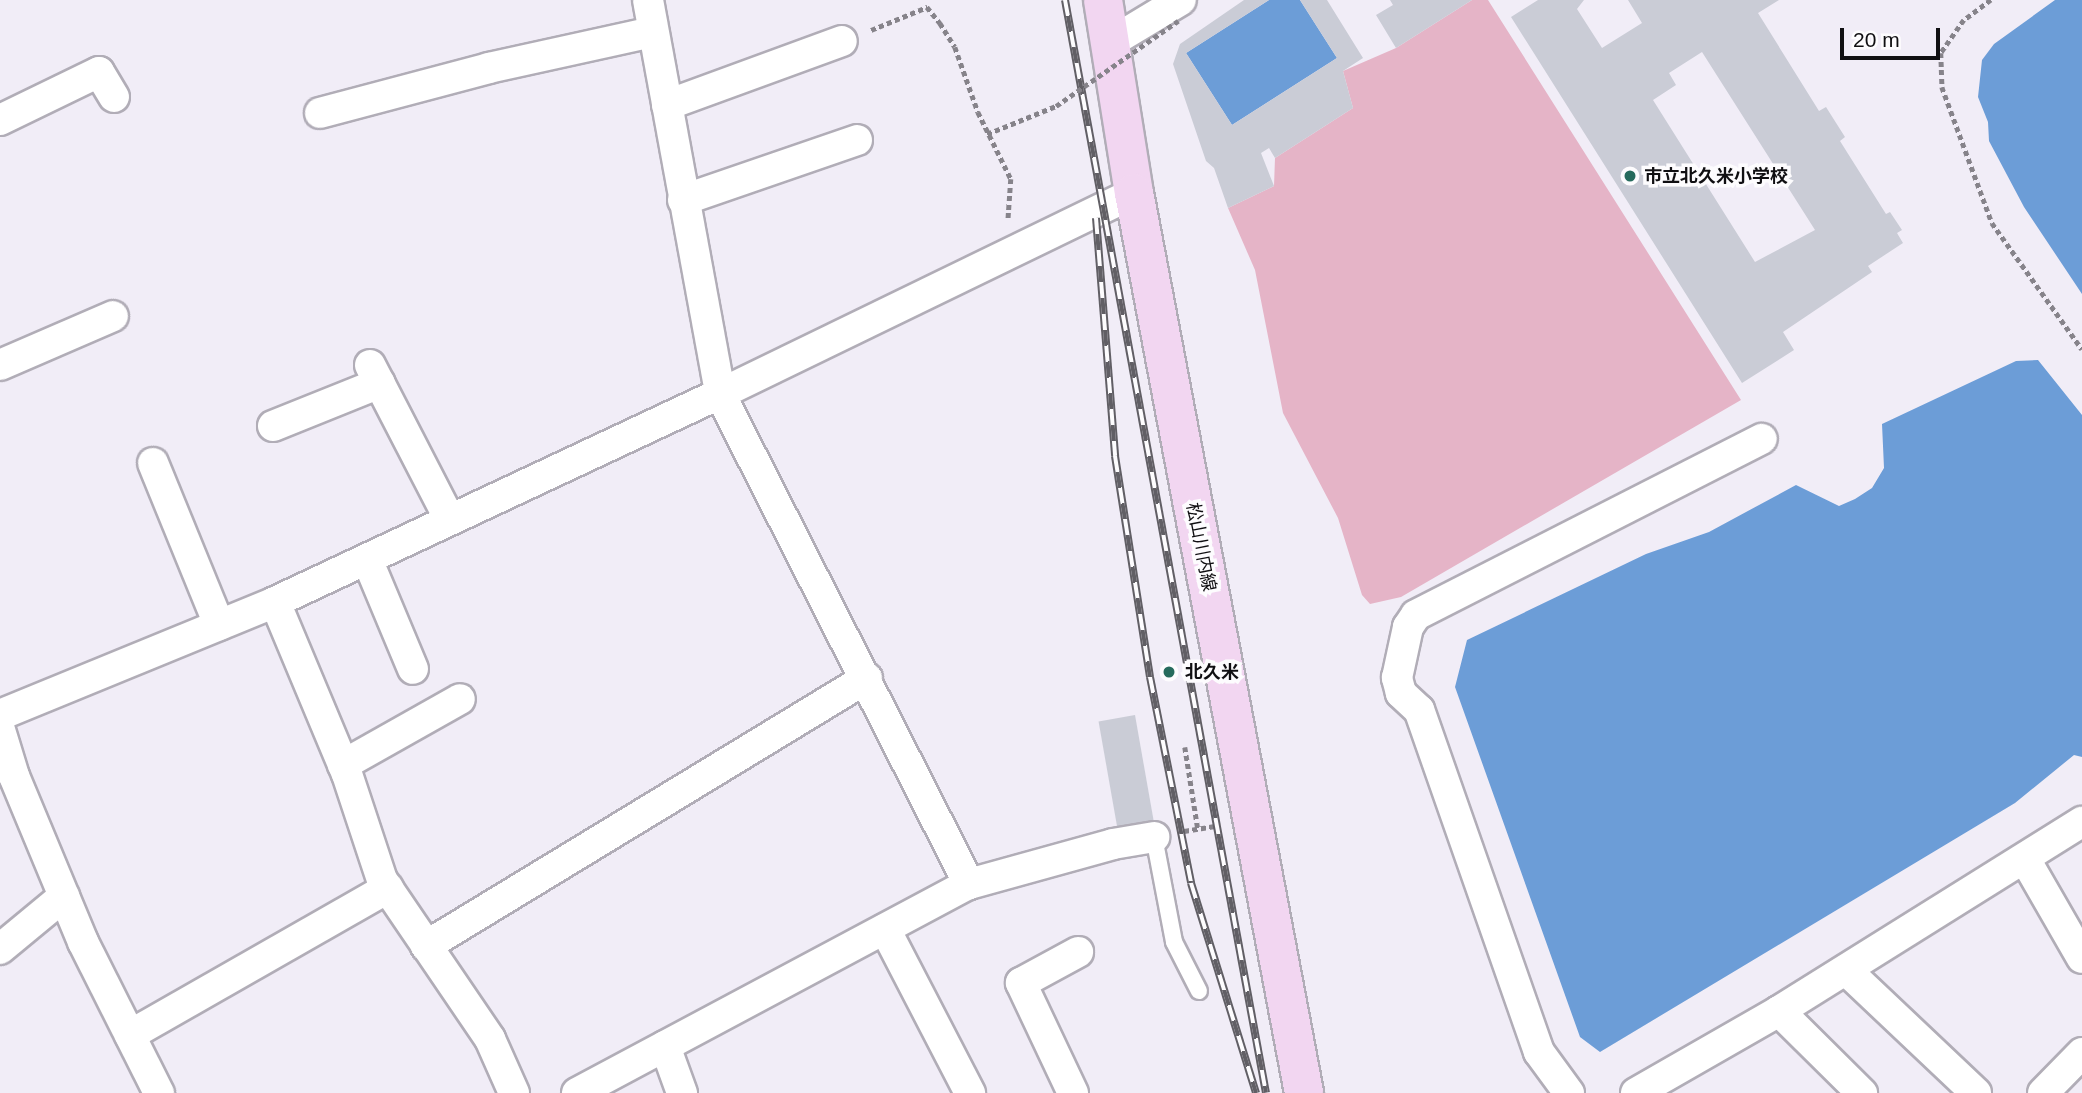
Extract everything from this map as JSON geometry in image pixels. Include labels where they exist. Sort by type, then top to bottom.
[{"type":"main road","name":"松山川内線","points":[[1103,0],[1134,193],[1304,1093]]},
{"type":"street","points":[[648,0],[720,394],[867,678],[969,884]]},
{"type":"street","points":[[1108,44],[1179,11]]},
{"type":"street","points":[[320,113],[489,68],[653,32]]},
{"type":"street","points":[[667,106],[842,41]]},
{"type":"street","points":[[0,120],[99,72],[114,97]]},
{"type":"street","points":[[683,200],[857,140]]},
{"type":"street","points":[[0,715],[275,602],[720,394],[1134,193]]},
{"type":"street","points":[[0,365],[113,316]]},
{"type":"street","points":[[273,426],[375,374],[450,520]]},
{"type":"street","points":[[1569,1093],[1539,1052],[1419,710],[1401,692],[1397,678],[1408,627],[1416,615],[1762,439]]},
{"type":"street","points":[[153,463],[219,625]]},
{"type":"street","points":[[367,559],[412,669]]},
{"type":"street","points":[[275,602],[343,765],[371,854],[388,888],[490,1039],[514,1093]]},
{"type":"street","points":[[426,946],[867,678]]},
{"type":"street","points":[[343,765],[460,699]]},
{"type":"street","points":[[0,730],[14,776],[64,896],[159,1093]]},
{"type":"street","points":[[1636,1093],[1779,1011],[2082,822]]},
{"type":"street","points":[[577,1093],[969,884],[1113,844],[1154,837]]},
{"type":"street","points":[[2025,859],[2082,958]]},
{"type":"street","points":[[130,1035],[388,888]]},
{"type":"street","points":[[0,949],[64,896]]},
{"type":"street","points":[[885,929],[970,1093]]},
{"type":"street","points":[[1073,1093],[1021,984],[1078,952]]},
{"type":"street","points":[[1846,970],[1976,1093]]},
{"type":"street","points":[[1779,1011],[1862,1093]]},
{"type":"street","points":[[665,1046],[682,1093]]},
{"type":"street","points":[[2043,1093],[2082,1053]]},
{"type":"lane","points":[[1154,837],[1174,942],[1199,991]]},
{"type":"path","points":[[1990,0],[1964,20],[1941,53],[1942,87],[1992,223],[2082,349]]},
{"type":"path","points":[[842,41],[927,7],[955,47],[987,134],[1011,178],[1012,202],[1001,235],[1005,256]]},
{"type":"path","points":[[987,134],[1056,106],[1179,11]]},
{"type":"path","points":[[1185,747],[1198,829]]},
{"type":"path","points":[[1154,837],[1252,817]]},
{"type":"shaded area","points":[[1472,0],[1488,0],[1741,400],[1401,597],[1370,604],[1362,595],[1338,518],[1283,413],[1255,270],[1228,208],[1274,186],[1275,158],[1353,108],[1343,71],[1396,48]]},
{"type":"water","points":[[1269,0],[1300,0],[1337,58],[1232,125],[1186,53]]},
{"type":"water","points":[[2055,0],[2082,0],[2082,294],[2024,207],[1989,141],[1988,122],[1978,97],[1982,60],[1994,44]]},
{"type":"water","points":[[2038,360],[2082,415],[2082,757],[2074,755],[2015,803],[1600,1052],[1580,1037],[1455,687],[1467,640],[1646,554],[1709,532],[1796,485],[1839,506],[1855,499],[1872,488],[1884,468],[1882,424],[2016,361]]},
{"type":"building","points":[[1244,0],[1269,0],[1186,53],[1232,125],[1337,58],[1300,0],[1327,0],[1363,58],[1343,71],[1353,108],[1275,158],[1269,148],[1261,153],[1274,186],[1228,208],[1214,168],[1206,161],[1173,64],[1180,44]]},
{"type":"building","points":[[1390,0],[1472,0],[1396,48],[1376,15],[1393,5]]},
{"type":"building","points":[[1538,0],[1584,0],[1577,9],[1602,48],[1642,23],[1628,0],[1779,0],[1758,13],[1819,111],[1826,107],[1845,137],[1840,141],[1886,214],[1890,212],[1902,230],[1897,233],[1903,243],[1868,266],[1872,272],[1783,332],[1794,350],[1742,383],[1511,17]],"holes":[[[1702,52],[1815,230],[1755,262],[1653,100],[1676,85],[1669,73]]]},
{"type":"building","points":[[1135,715],[1154,824],[1118,831],[1099,721]]},
{"type":"railway","points":[[1065,0],[1266,1093]]},
{"type":"railway","points":[[1096,218],[1115,456],[1150,677],[1191,883],[1256,1093]]},
{"type":"place","name":"市立北久米小学校","points":[[1630,176]]},
{"type":"place","name":"北久米","points":[[1169,672]]}]
